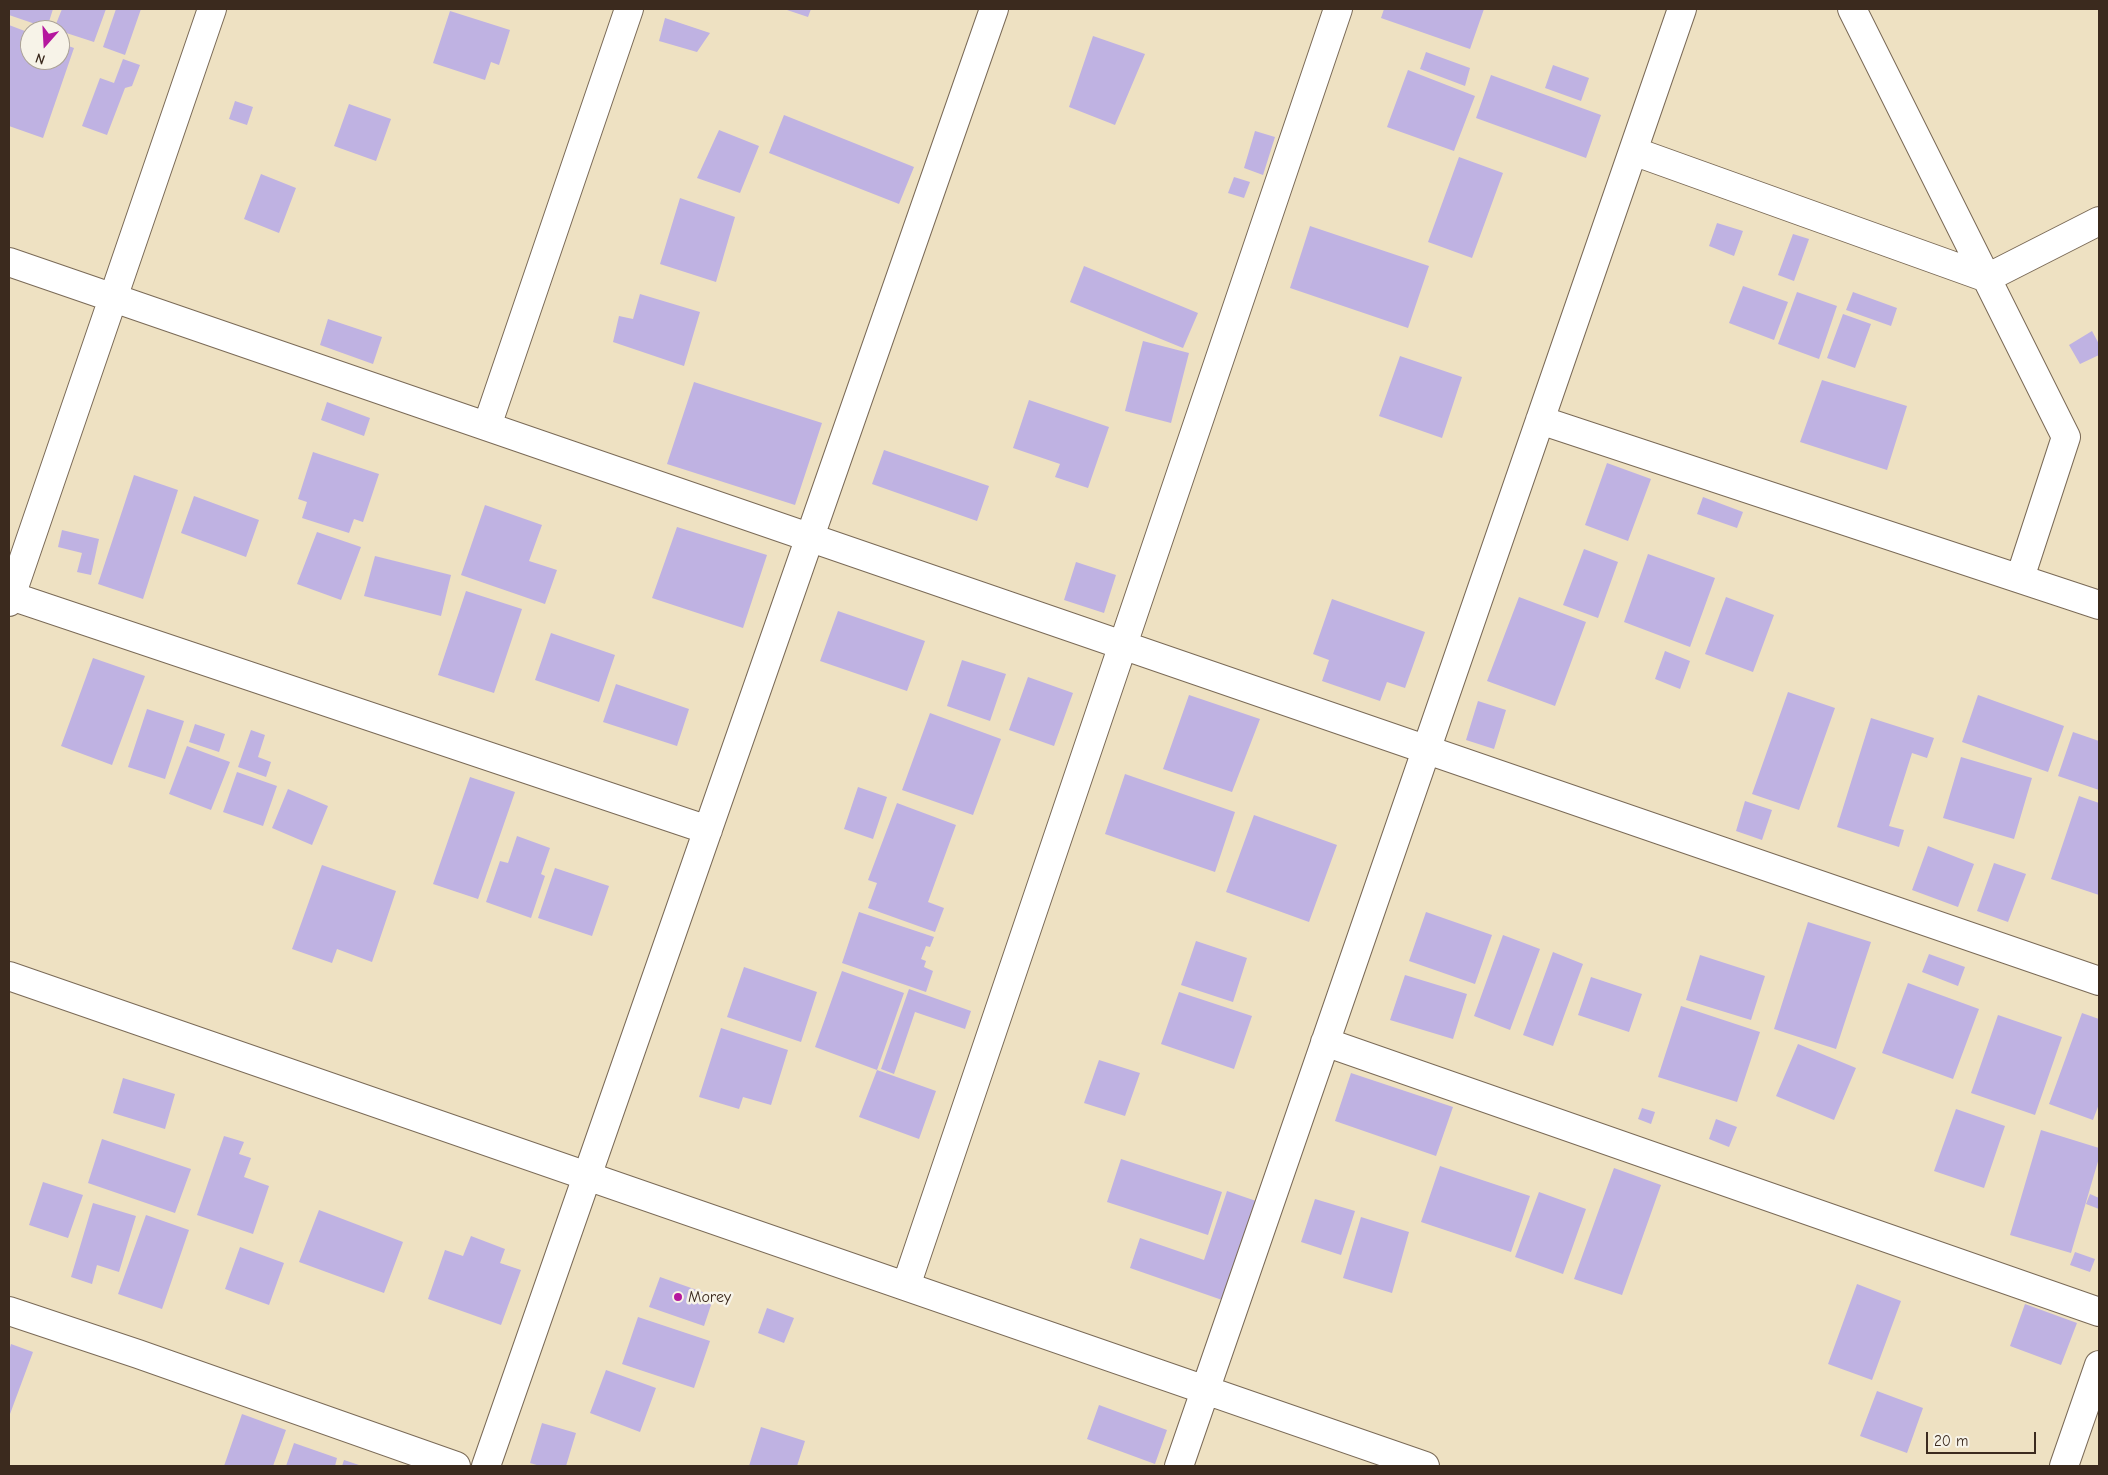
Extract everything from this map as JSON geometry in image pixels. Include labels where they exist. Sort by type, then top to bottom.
[{"type":"street","points":[[212,9],[10,599],[708,830]]},
{"type":"street","points":[[487,426],[630,9]]},
{"type":"street","points":[[486,1466],[994,9]]},
{"type":"street","points":[[906,1286],[1338,9]]},
{"type":"street","points":[[1179,1466],[1682,9]]},
{"type":"street","points":[[1852,9],[2066,438],[2020,578]]},
{"type":"street","points":[[1633,151],[1986,278],[2099,221]]},
{"type":"street","points":[[9,262],[2099,981]]},
{"type":"street","points":[[1540,420],[2099,604]]},
{"type":"street","points":[[9,976],[1425,1466]]},
{"type":"street","points":[[1325,1042],[2099,1312]]},
{"type":"street","points":[[9,1312],[138,1354],[456,1466]]},
{"type":"street","points":[[2064,1466],[2099,1365]]},
{"type":"building","points":[[9,9],[53,9],[50,20],[24,20],[9,15]]},
{"type":"building","points":[[62,9],[106,9],[94,42],[70,34],[70,20],[58,20]]},
{"type":"building","points":[[116,9],[141,9],[125,55],[103,47]]},
{"type":"building","points":[[784,9],[811,9],[808,17]]},
{"type":"building","points":[[1384,9],[1484,9],[1470,49],[1381,18]]},
{"type":"building","points":[[450,11],[510,30],[499,65],[491,62],[485,80],[433,63]]},
{"type":"building","points":[[665,18],[710,33],[697,52],[659,41]]},
{"type":"building","points":[[9,25],[20,29],[20,70],[66,70],[43,138],[9,126]]},
{"type":"building","points":[[1093,36],[1145,54],[1115,125],[1069,107]]},
{"type":"building","points":[[70,47],[74,48],[70,60]]},
{"type":"building","points":[[1426,52],[1470,68],[1465,86],[1420,69]]},
{"type":"building","points":[[123,59],[140,65],[132,86],[125,88],[107,135],[82,126],[100,78],[114,83]]},
{"type":"building","points":[[1553,65],[1589,78],[1581,101],[1545,88]]},
{"type":"building","points":[[1408,70],[1475,96],[1454,151],[1387,127]]},
{"type":"building","points":[[1491,75],[1601,115],[1586,158],[1476,118]]},
{"type":"building","points":[[235,101],[253,107],[247,125],[229,119]]},
{"type":"building","points":[[349,104],[391,119],[376,161],[334,146]]},
{"type":"building","points":[[784,115],[914,167],[899,204],[769,153]]},
{"type":"building","points":[[719,130],[759,146],[740,193],[697,178]]},
{"type":"building","points":[[1255,131],[1275,137],[1263,175],[1244,168]]},
{"type":"building","points":[[1459,157],[1503,173],[1472,258],[1428,242]]},
{"type":"building","points":[[261,174],[296,188],[279,233],[244,219]]},
{"type":"building","points":[[1234,177],[1250,182],[1244,198],[1228,193]]},
{"type":"building","points":[[680,198],[735,217],[716,282],[660,264]]},
{"type":"building","points":[[1717,223],[1743,231],[1734,256],[1709,246]]},
{"type":"building","points":[[1310,226],[1429,266],[1408,328],[1290,288]]},
{"type":"building","points":[[1793,234],[1809,239],[1794,281],[1778,275]]},
{"type":"building","points":[[1084,266],[1198,313],[1183,348],[1070,302]]},
{"type":"building","points":[[1743,286],[1788,302],[1774,340],[1729,323]]},
{"type":"building","points":[[1797,292],[1837,306],[1819,359],[1778,344]]},
{"type":"building","points":[[1853,292],[1897,308],[1891,326],[1846,310]]},
{"type":"building","points":[[640,294],[700,312],[684,366],[613,342],[619,316],[633,319]]},
{"type":"building","points":[[1843,314],[1871,324],[1855,368],[1827,358]]},
{"type":"building","points":[[328,319],[382,337],[373,364],[320,345]]},
{"type":"building","points":[[2092,331],[2099,344],[2099,355],[2080,364],[2069,345]]},
{"type":"building","points":[[1143,341],[1189,353],[1171,423],[1125,411]]},
{"type":"building","points":[[1400,356],[1462,377],[1442,438],[1379,416]]},
{"type":"building","points":[[1822,380],[1907,406],[1887,470],[1800,442]]},
{"type":"building","points":[[694,382],[822,423],[795,505],[667,464]]},
{"type":"building","points":[[1029,400],[1109,427],[1088,488],[1055,477],[1060,464],[1013,448]]},
{"type":"building","points":[[327,402],[370,418],[364,436],[321,420]]},
{"type":"building","points":[[884,450],[989,486],[977,521],[872,484]]},
{"type":"building","points":[[313,452],[379,474],[363,522],[354,519],[349,533],[302,518],[307,502],[298,499]]},
{"type":"building","points":[[1607,463],[1651,479],[1628,541],[1585,525]]},
{"type":"building","points":[[134,475],[178,490],[143,599],[98,584]]},
{"type":"building","points":[[194,496],[259,520],[246,557],[181,533]]},
{"type":"building","points":[[1703,497],[1743,512],[1737,528],[1697,514]]},
{"type":"building","points":[[485,505],[542,525],[529,561],[557,570],[545,604],[461,575]]},
{"type":"building","points":[[677,527],[767,555],[743,628],[652,598]]},
{"type":"building","points":[[62,530],[99,539],[91,575],[77,572],[82,553],[58,547]]},
{"type":"building","points":[[317,532],[361,547],[341,600],[297,584]]},
{"type":"building","points":[[1584,549],[1618,562],[1598,618],[1563,605]]},
{"type":"building","points":[[1648,554],[1715,578],[1690,647],[1624,622]]},
{"type":"building","points":[[375,556],[451,575],[441,616],[364,596]]},
{"type":"building","points":[[1076,562],[1116,575],[1104,613],[1064,600]]},
{"type":"building","points":[[466,591],[522,609],[494,693],[438,675]]},
{"type":"building","points":[[1519,597],[1586,622],[1555,706],[1487,681]]},
{"type":"building","points":[[1726,597],[1774,615],[1753,672],[1705,654]]},
{"type":"building","points":[[1332,599],[1425,632],[1405,688],[1387,682],[1380,701],[1322,681],[1329,660],[1313,654]]},
{"type":"building","points":[[838,611],[925,641],[907,691],[820,661]]},
{"type":"building","points":[[551,633],[615,655],[599,702],[535,680]]},
{"type":"building","points":[[1665,651],[1690,661],[1680,689],[1655,679]]},
{"type":"building","points":[[93,658],[145,676],[112,765],[61,746]]},
{"type":"building","points":[[962,660],[1006,674],[990,721],[947,706]]},
{"type":"building","points":[[1028,677],[1073,693],[1054,746],[1009,730]]},
{"type":"building","points":[[616,684],[689,709],[677,746],[603,722]]},
{"type":"building","points":[[1788,692],[1835,708],[1799,810],[1752,794]]},
{"type":"building","points":[[1189,695],[1260,719],[1232,792],[1163,769]]},
{"type":"building","points":[[1978,695],[2064,726],[2048,772],[1962,742]]},
{"type":"building","points":[[1478,701],[1506,710],[1494,749],[1466,740]]},
{"type":"building","points":[[147,709],[184,721],[165,779],[128,767]]},
{"type":"building","points":[[930,713],[1001,739],[973,815],[902,790]]},
{"type":"building","points":[[1871,718],[1934,738],[1927,758],[1912,753],[1889,826],[1904,830],[1899,847],[1837,827]]},
{"type":"building","points":[[195,724],[225,734],[219,752],[189,742]]},
{"type":"building","points":[[251,730],[265,735],[258,757],[271,762],[266,777],[238,767]]},
{"type":"building","points":[[2073,732],[2099,741],[2099,790],[2058,776]]},
{"type":"building","points":[[187,746],[230,762],[211,810],[169,794]]},
{"type":"building","points":[[1961,757],[2032,778],[2014,839],[1943,818]]},
{"type":"building","points":[[237,772],[277,786],[263,826],[223,812]]},
{"type":"building","points":[[1125,774],[1235,812],[1215,872],[1105,834]]},
{"type":"building","points":[[470,777],[515,792],[478,899],[433,884]]},
{"type":"building","points":[[858,787],[887,797],[873,839],[844,829]]},
{"type":"building","points":[[288,789],[328,806],[312,845],[272,828]]},
{"type":"building","points":[[2079,796],[2099,803],[2099,895],[2051,879]]},
{"type":"building","points":[[1745,801],[1772,810],[1762,840],[1736,831]]},
{"type":"building","points":[[897,803],[956,825],[928,902],[944,908],[935,932],[868,908],[877,883],[868,880]]},
{"type":"building","points":[[1254,815],[1337,845],[1309,922],[1226,892]]},
{"type":"building","points":[[517,836],[550,848],[541,874],[545,876],[531,918],[486,902],[500,861],[508,863]]},
{"type":"building","points":[[1928,846],[1974,864],[1958,907],[1912,890]]},
{"type":"building","points":[[1994,863],[2026,874],[2008,922],[1977,911]]},
{"type":"building","points":[[322,865],[396,891],[372,962],[337,949],[332,963],[292,949]]},
{"type":"building","points":[[555,868],[609,886],[592,936],[538,918]]},
{"type":"building","points":[[859,912],[934,937],[930,947],[926,946],[921,959],[926,961],[924,967],[933,971],[926,992],[842,963]]},
{"type":"building","points":[[1426,912],[1492,935],[1475,984],[1409,961]]},
{"type":"building","points":[[1808,922],[1871,942],[1836,1049],[1774,1029]]},
{"type":"building","points":[[1503,935],[1540,949],[1510,1030],[1474,1016]]},
{"type":"building","points":[[1196,941],[1247,958],[1233,1002],[1181,985]]},
{"type":"building","points":[[1553,952],[1583,964],[1553,1046],[1523,1035]]},
{"type":"building","points":[[1929,954],[1965,967],[1958,986],[1922,972]]},
{"type":"building","points":[[1700,955],[1765,976],[1751,1020],[1686,1000]]},
{"type":"building","points":[[744,967],[817,992],[801,1042],[727,1017]]},
{"type":"building","points":[[842,971],[904,993],[877,1070],[815,1047]]},
{"type":"building","points":[[1405,975],[1467,994],[1453,1039],[1390,1020]]},
{"type":"building","points":[[1591,977],[1642,994],[1629,1032],[1578,1015]]},
{"type":"building","points":[[1908,983],[1979,1009],[1953,1079],[1882,1053]]},
{"type":"building","points":[[909,989],[971,1011],[965,1029],[915,1012],[894,1074],[881,1069]]},
{"type":"building","points":[[1179,992],[1252,1016],[1234,1069],[1161,1044]]},
{"type":"building","points":[[1681,1006],[1760,1032],[1737,1102],[1658,1077]]},
{"type":"building","points":[[2082,1013],[2099,1019],[2099,1104],[2093,1120],[2049,1104]]},
{"type":"building","points":[[1998,1015],[2062,1037],[2035,1115],[1971,1093]]},
{"type":"building","points":[[721,1028],[788,1050],[771,1105],[743,1097],[739,1109],[699,1097]]},
{"type":"building","points":[[1798,1044],[1856,1068],[1834,1120],[1776,1096]]},
{"type":"building","points":[[1099,1060],[1140,1073],[1125,1116],[1084,1103]]},
{"type":"building","points":[[877,1070],[936,1091],[919,1139],[859,1117]]},
{"type":"building","points":[[1351,1073],[1453,1107],[1436,1156],[1335,1121]]},
{"type":"building","points":[[123,1078],[175,1094],[165,1129],[113,1113]]},
{"type":"building","points":[[1642,1108],[1655,1112],[1651,1124],[1638,1119]]},
{"type":"building","points":[[1956,1109],[2005,1126],[1984,1188],[1934,1171]]},
{"type":"building","points":[[1716,1119],[1737,1127],[1729,1147],[1709,1139]]},
{"type":"building","points":[[2041,1130],[2099,1148],[2099,1158],[2071,1253],[2010,1235]]},
{"type":"building","points":[[224,1136],[244,1142],[239,1154],[251,1158],[244,1177],[269,1186],[253,1234],[197,1215]]},
{"type":"building","points":[[102,1139],[191,1169],[175,1213],[88,1183]]},
{"type":"building","points":[[1121,1159],[1222,1192],[1208,1235],[1107,1202]]},
{"type":"building","points":[[1440,1166],[1530,1196],[1511,1252],[1421,1222]]},
{"type":"building","points":[[1614,1168],[1661,1185],[1622,1295],[1574,1279]]},
{"type":"building","points":[[43,1182],[83,1195],[68,1238],[29,1225]]},
{"type":"building","points":[[1227,1191],[1259,1202],[1225,1301],[1130,1268],[1140,1238],[1204,1260]]},
{"type":"building","points":[[1539,1192],[1586,1209],[1563,1274],[1515,1257]]},
{"type":"building","points":[[2090,1194],[2099,1198],[2099,1209],[2086,1204]]},
{"type":"building","points":[[1315,1199],[1355,1211],[1341,1255],[1301,1242]]},
{"type":"building","points":[[93,1203],[136,1216],[119,1272],[97,1265],[92,1284],[71,1277]]},
{"type":"building","points":[[319,1210],[403,1242],[384,1293],[299,1262]]},
{"type":"building","points":[[146,1215],[189,1230],[162,1309],[118,1294]]},
{"type":"building","points":[[1361,1217],[1409,1232],[1392,1293],[1343,1278]]},
{"type":"building","points":[[471,1236],[505,1249],[500,1263],[521,1270],[501,1325],[428,1299],[445,1250],[463,1256]]},
{"type":"building","points":[[240,1247],[284,1263],[269,1305],[225,1289]]},
{"type":"building","points":[[2075,1252],[2095,1259],[2090,1272],[2070,1265]]},
{"type":"building","points":[[660,1277],[714,1296],[704,1326],[649,1307]]},
{"type":"building","points":[[1857,1284],[1901,1301],[1872,1380],[1828,1364]]},
{"type":"building","points":[[2025,1304],[2077,1323],[2061,1365],[2010,1346]]},
{"type":"building","points":[[767,1308],[794,1318],[784,1343],[758,1333]]},
{"type":"building","points":[[638,1317],[710,1341],[694,1388],[622,1364]]},
{"type":"building","points":[[11,1344],[33,1352],[10,1414],[9,1351]]},
{"type":"building","points":[[606,1370],[656,1388],[640,1432],[590,1413]]},
{"type":"building","points":[[1877,1391],[1923,1408],[1907,1453],[1860,1436]]},
{"type":"building","points":[[1099,1405],[1167,1430],[1155,1464],[1087,1439]]},
{"type":"building","points":[[242,1414],[286,1430],[273,1466],[224,1466]]},
{"type":"building","points":[[542,1423],[576,1433],[566,1466],[540,1466],[530,1463]]},
{"type":"building","points":[[761,1427],[805,1441],[797,1466],[749,1466]]},
{"type":"building","points":[[294,1443],[337,1458],[335,1466],[286,1466]]},
{"type":"building","points":[[344,1460],[362,1466],[342,1466]]},
{"type":"place","name":"Morey","points":[[678,1297]]}]
